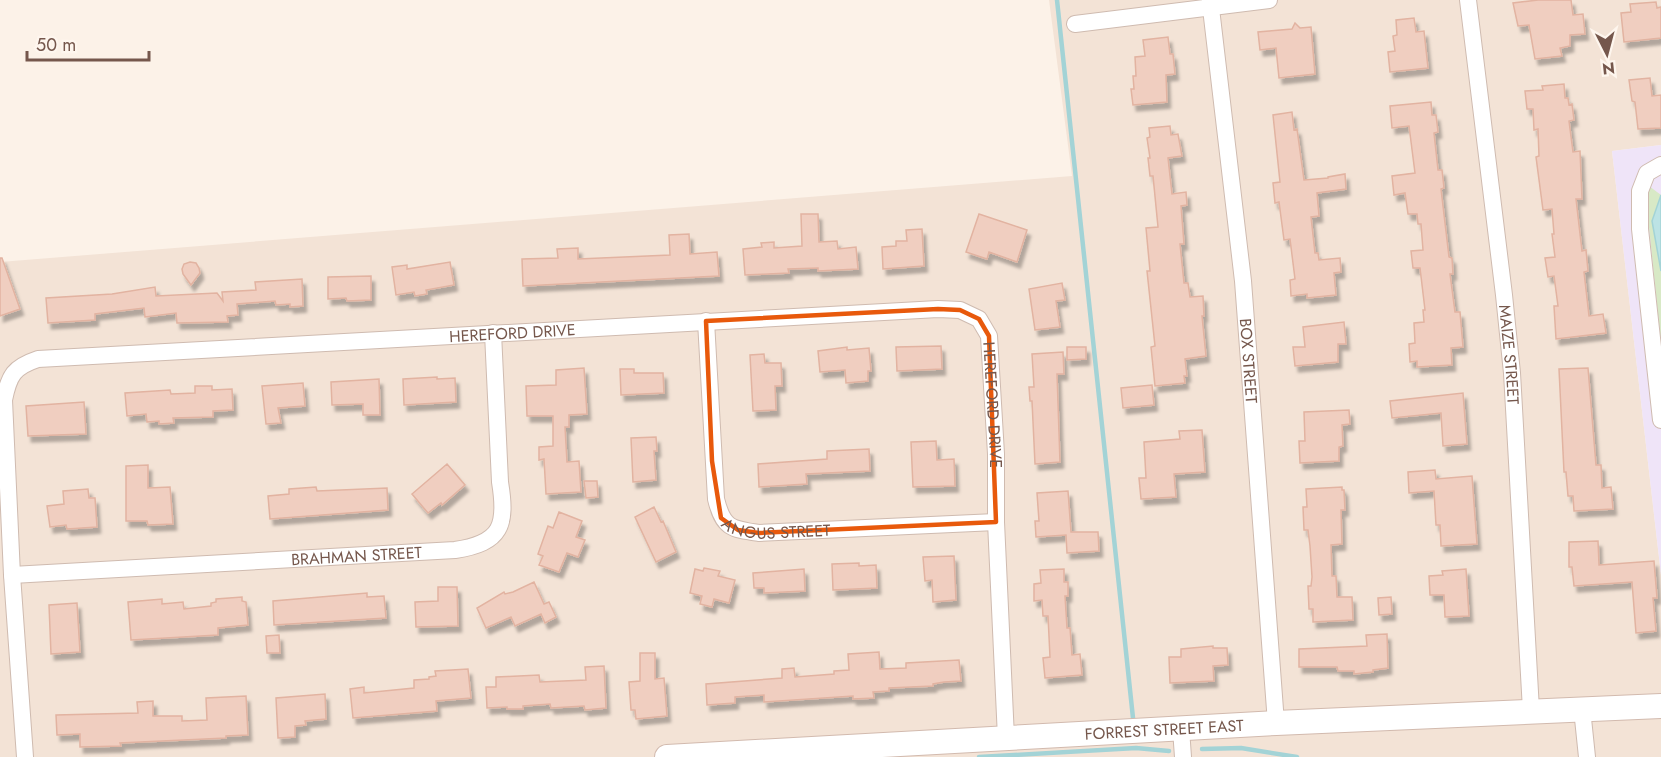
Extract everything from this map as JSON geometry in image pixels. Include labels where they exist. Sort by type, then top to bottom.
[{"type":"main road","name":"FORREST STREET EAST","points":[[667,757],[864,751],[1006,738],[1661,705]]},
{"type":"street","points":[[1075,24],[1210,4],[1269,0]]},
{"type":"street","name":"MAIZE STREET","points":[[1468,0],[1512,373],[1531,711]]},
{"type":"street","name":"BOX STREET","points":[[1210,4],[1243,281],[1276,723]]},
{"type":"street","points":[[1661,165],[1647,173],[1640,191],[1640,229],[1661,420]]},
{"type":"street","name":"HEREFORD DRIVE","points":[[25,757],[12,575],[4,400],[8,379],[21,365],[38,359],[938,309],[960,310],[979,319],[989,336],[996,454],[996,522],[1006,738]]},
{"type":"street","name":"ANGUS STREET","points":[[706,321],[716,499],[721,518],[738,530],[759,534],[996,522]]},
{"type":"street","name":"BRAHMAN STREET","points":[[12,575],[455,550],[474,548],[491,540],[501,523],[503,502],[500,482],[494,333]]},
{"type":"street","points":[[1582,709],[1587,757]]},
{"type":"street","points":[[1181,729],[1183,757]]},
{"type":"highlighted area","points":[[938,309],[960,310],[979,319],[989,336],[996,522],[759,533],[738,530],[721,518],[712,461],[706,321]]},
{"type":"shaded area","points":[[1049,0],[1661,0],[1661,145],[1612,151],[1661,575],[1661,757],[0,757],[0,262],[1072,176]]},
{"type":"shaded area","points":[[1661,145],[1661,575],[1612,151]]},
{"type":"green space","points":[[1649,186],[1661,195],[1652,221],[1661,271],[1661,343],[1646,198]]},
{"type":"water","points":[[1661,195],[1661,271],[1652,221]]},
{"type":"building","points":[[1571,0],[1573,15],[1583,14],[1585,34],[1570,35],[1570,46],[1560,48],[1562,56],[1535,59],[1529,25],[1518,26],[1513,3]]},
{"type":"building","points":[[1656,2],[1657,8],[1661,7],[1661,38],[1624,42],[1621,13],[1631,12],[1630,4]]},
{"type":"building","points":[[1414,18],[1416,32],[1424,31],[1428,68],[1390,72],[1388,52],[1395,51],[1393,36],[1397,35],[1396,20]]},
{"type":"building","points":[[1295,23],[1300,28],[1311,27],[1315,74],[1279,78],[1276,48],[1260,50],[1258,32],[1292,29]]},
{"type":"building","points":[[1168,37],[1175,74],[1166,75],[1167,102],[1133,105],[1131,89],[1134,89],[1133,76],[1136,76],[1135,57],[1145,56],[1143,40]]},
{"type":"building","points":[[1650,78],[1652,96],[1661,95],[1661,128],[1638,129],[1635,102],[1632,101],[1629,80]]},
{"type":"building","points":[[1564,84],[1565,98],[1568,98],[1569,105],[1572,104],[1574,120],[1569,121],[1573,152],[1580,151],[1582,199],[1576,199],[1582,251],[1586,250],[1588,271],[1584,272],[1589,316],[1603,314],[1606,333],[1556,339],[1554,306],[1558,306],[1554,276],[1548,277],[1545,258],[1555,257],[1552,209],[1543,210],[1536,157],[1539,156],[1538,129],[1534,130],[1533,109],[1527,109],[1525,91],[1543,90],[1542,86]]},
{"type":"building","points":[[1431,102],[1432,115],[1436,115],[1438,132],[1434,133],[1438,170],[1442,170],[1444,188],[1441,189],[1449,257],[1452,258],[1453,274],[1450,274],[1455,312],[1460,312],[1463,347],[1451,348],[1452,365],[1417,367],[1417,361],[1410,362],[1409,344],[1415,343],[1414,323],[1424,322],[1423,310],[1425,310],[1420,268],[1413,268],[1411,251],[1423,250],[1421,224],[1418,224],[1417,214],[1408,214],[1405,193],[1394,195],[1392,176],[1415,173],[1409,126],[1392,128],[1390,106]]},
{"type":"building","points":[[1292,112],[1294,130],[1297,129],[1304,180],[1345,174],[1346,189],[1317,193],[1319,216],[1311,217],[1315,253],[1318,253],[1319,260],[1340,258],[1341,272],[1334,273],[1336,295],[1307,298],[1307,294],[1291,296],[1290,280],[1295,279],[1290,239],[1284,240],[1279,202],[1275,203],[1273,183],[1280,182],[1273,115]]},
{"type":"building","points":[[1170,126],[1171,135],[1178,134],[1182,156],[1168,158],[1172,194],[1186,192],[1187,205],[1181,206],[1184,244],[1180,244],[1184,283],[1188,283],[1190,297],[1203,296],[1204,316],[1202,316],[1206,356],[1185,359],[1187,376],[1184,376],[1185,383],[1155,386],[1151,347],[1155,346],[1147,271],[1150,271],[1146,228],[1158,227],[1147,138],[1150,137],[1149,128]]},
{"type":"building","points":[[801,214],[818,214],[819,242],[837,241],[838,249],[856,247],[858,269],[818,271],[818,268],[788,269],[789,273],[745,275],[743,249],[762,247],[761,243],[774,242],[774,248],[802,246]]},
{"type":"building","points":[[979,214],[1027,230],[1017,262],[989,252],[987,259],[966,252]]},
{"type":"building","points":[[922,229],[924,266],[883,269],[882,247],[896,246],[896,241],[907,241],[906,230]]},
{"type":"building","points":[[689,234],[690,254],[717,252],[719,276],[523,286],[522,259],[558,258],[557,249],[578,248],[578,259],[670,255],[669,235]]},
{"type":"building","points":[[0,258],[2,258],[20,309],[0,316]]},
{"type":"building","points":[[450,262],[454,285],[426,290],[427,294],[415,296],[414,292],[396,295],[392,267],[407,265],[407,269]]},
{"type":"building","points":[[196,263],[200,273],[191,285],[182,269],[184,264]]},
{"type":"building","points":[[371,276],[371,300],[328,299],[328,277]]},
{"type":"building","points":[[302,279],[303,306],[276,305],[275,301],[237,304],[238,315],[227,316],[228,322],[177,323],[176,313],[145,317],[144,308],[95,314],[95,320],[48,323],[46,298],[112,294],[155,287],[156,296],[217,293],[223,301],[222,292],[256,290],[255,282]]},
{"type":"building","points":[[1062,283],[1065,300],[1056,301],[1060,327],[1035,330],[1029,289]]},
{"type":"building","points":[[1344,322],[1346,344],[1338,344],[1338,362],[1295,366],[1293,347],[1305,347],[1303,327]]},
{"type":"building","points":[[941,346],[942,369],[897,371],[896,347]]},
{"type":"building","points":[[847,347],[847,350],[869,348],[871,371],[868,371],[868,381],[846,383],[845,370],[820,372],[818,351]]},
{"type":"building","points":[[1067,347],[1086,347],[1086,359],[1067,360]]},
{"type":"building","points":[[1063,352],[1064,374],[1057,374],[1060,462],[1035,464],[1032,401],[1030,401],[1029,387],[1034,387],[1032,354]]},
{"type":"building","points":[[764,354],[765,363],[781,363],[782,386],[775,386],[776,410],[753,411],[750,355]]},
{"type":"building","points":[[584,368],[587,414],[569,415],[569,427],[565,427],[567,462],[579,461],[581,492],[546,494],[544,459],[539,460],[539,447],[553,446],[553,416],[527,416],[526,386],[556,385],[556,370]]},
{"type":"building","points":[[1588,368],[1596,465],[1601,465],[1602,488],[1611,487],[1613,509],[1574,511],[1573,496],[1568,496],[1566,472],[1564,472],[1559,369]]},
{"type":"building","points":[[620,369],[634,369],[634,373],[663,373],[664,393],[621,395]]},
{"type":"building","points":[[437,377],[437,379],[455,378],[456,402],[404,405],[403,379]]},
{"type":"building","points":[[379,379],[380,415],[363,415],[363,404],[332,405],[331,382]]},
{"type":"building","points":[[303,383],[305,406],[278,408],[281,423],[266,424],[262,386]]},
{"type":"building","points":[[1152,385],[1154,405],[1123,408],[1121,388]]},
{"type":"building","points":[[195,386],[212,386],[212,390],[232,389],[233,410],[213,411],[213,417],[173,418],[174,423],[159,424],[159,421],[147,422],[146,414],[127,416],[125,393],[170,390],[171,394],[195,393]]},
{"type":"building","points":[[1463,393],[1467,444],[1443,446],[1441,413],[1392,418],[1390,401]]},
{"type":"building","points":[[84,402],[86,434],[28,436],[26,406]]},
{"type":"building","points":[[1349,410],[1350,424],[1342,425],[1343,446],[1339,447],[1339,461],[1300,463],[1299,441],[1305,441],[1304,412]]},
{"type":"building","points":[[1202,430],[1205,472],[1174,474],[1176,497],[1141,499],[1139,478],[1146,478],[1144,442],[1180,439],[1179,431]]},
{"type":"building","points":[[656,437],[657,451],[654,451],[656,480],[633,482],[631,438]]},
{"type":"building","points":[[936,441],[937,460],[954,459],[955,486],[913,487],[911,442]]},
{"type":"building","points":[[869,449],[870,471],[806,474],[807,484],[759,487],[758,464],[827,459],[827,451]]},
{"type":"building","points":[[447,464],[465,485],[442,505],[441,503],[428,513],[412,494]]},
{"type":"building","points":[[148,465],[148,488],[170,487],[173,524],[148,525],[147,521],[126,521],[126,466]]},
{"type":"building","points":[[1435,470],[1436,479],[1472,476],[1477,544],[1441,546],[1440,525],[1436,525],[1434,491],[1409,493],[1408,472]]},
{"type":"building","points":[[584,481],[597,481],[598,497],[586,498]]},
{"type":"building","points":[[316,487],[317,491],[387,488],[388,510],[270,519],[268,496],[289,494],[289,489]]},
{"type":"building","points":[[1342,487],[1345,510],[1341,510],[1342,544],[1331,545],[1332,576],[1336,576],[1337,597],[1352,597],[1353,620],[1313,622],[1313,609],[1309,609],[1308,586],[1311,586],[1312,577],[1310,546],[1308,530],[1304,530],[1303,507],[1307,507],[1306,489]]},
{"type":"building","points":[[88,489],[89,498],[95,498],[97,527],[67,529],[66,525],[50,527],[47,506],[64,504],[63,491]]},
{"type":"building","points":[[1068,491],[1071,532],[1098,532],[1099,551],[1067,553],[1066,535],[1036,537],[1035,521],[1039,521],[1037,493]]},
{"type":"building","points":[[654,507],[661,522],[663,521],[676,552],[656,562],[635,517]]},
{"type":"building","points":[[559,512],[582,521],[576,537],[585,540],[578,557],[567,553],[559,572],[539,565],[543,556],[538,554],[548,526],[553,528]]},
{"type":"building","points":[[1598,541],[1599,565],[1654,561],[1657,598],[1653,598],[1656,631],[1636,633],[1632,582],[1574,586],[1572,567],[1569,567],[1569,542]]},
{"type":"building","points":[[954,556],[956,600],[933,602],[932,580],[925,581],[923,557]]},
{"type":"building","points":[[859,563],[859,566],[876,565],[877,588],[833,590],[832,564]]},
{"type":"building","points":[[704,568],[720,571],[718,576],[735,580],[729,603],[714,599],[712,607],[700,604],[702,596],[690,593],[695,569],[703,571]]},
{"type":"building","points":[[804,569],[805,591],[764,593],[764,588],[754,588],[753,573]]},
{"type":"building","points":[[1064,569],[1064,582],[1068,582],[1068,596],[1065,596],[1067,628],[1070,628],[1072,655],[1080,654],[1082,675],[1045,678],[1043,658],[1050,657],[1048,616],[1043,616],[1042,600],[1034,601],[1034,584],[1041,583],[1040,570]]},
{"type":"building","points":[[1466,569],[1469,616],[1445,617],[1444,595],[1430,595],[1429,576],[1443,575],[1442,571]]},
{"type":"building","points":[[534,582],[544,604],[549,602],[556,617],[545,623],[541,614],[515,626],[511,617],[486,628],[477,608],[504,592],[505,594],[513,592]]},
{"type":"building","points":[[438,587],[457,587],[458,626],[416,627],[415,602],[438,601]]},
{"type":"building","points":[[367,593],[367,597],[384,596],[386,618],[274,625],[273,601]]},
{"type":"building","points":[[242,597],[242,601],[246,602],[248,625],[218,628],[218,635],[131,640],[128,602],[162,599],[162,604],[183,602],[184,609],[211,606],[216,599]]},
{"type":"building","points":[[1391,597],[1392,614],[1379,615],[1378,598]]},
{"type":"building","points":[[77,603],[80,652],[51,654],[49,605]]},
{"type":"building","points":[[1387,634],[1388,668],[1354,674],[1354,671],[1338,671],[1337,667],[1299,667],[1299,649],[1367,646],[1366,635]]},
{"type":"building","points":[[279,635],[280,653],[267,653],[266,636]]},
{"type":"building","points":[[1213,646],[1213,648],[1227,648],[1228,665],[1213,666],[1214,681],[1170,683],[1169,657],[1181,657],[1181,649]]},
{"type":"building","points":[[879,652],[880,669],[906,668],[906,663],[959,660],[961,681],[944,682],[933,684],[933,686],[889,688],[889,691],[873,692],[874,698],[853,699],[853,696],[764,702],[764,695],[735,697],[735,703],[707,705],[706,684],[782,678],[782,669],[794,668],[795,677],[834,674],[834,671],[849,670],[848,654]]},
{"type":"building","points":[[640,653],[655,653],[655,679],[664,678],[667,716],[636,719],[635,710],[631,710],[629,682],[640,681]]},
{"type":"building","points":[[604,666],[606,708],[585,710],[584,706],[551,708],[550,704],[523,706],[523,709],[487,708],[486,687],[496,687],[496,677],[539,675],[540,682],[586,680],[585,667]]},
{"type":"building","points":[[468,669],[471,698],[436,701],[437,711],[353,718],[350,689],[364,687],[364,693],[414,688],[414,680],[436,676],[435,671]]},
{"type":"building","points":[[325,694],[326,719],[305,721],[306,725],[295,726],[295,737],[278,738],[276,698]]},
{"type":"building","points":[[246,696],[248,735],[120,743],[121,746],[80,747],[80,734],[57,735],[56,715],[138,713],[137,702],[153,701],[153,716],[182,716],[182,721],[207,720],[206,698]]},
{"type":"waterway","points":[[1057,0],[1133,718]]},
{"type":"waterway","points":[[979,757],[1136,748],[1169,751]]},
{"type":"waterway","points":[[1202,749],[1241,748],[1297,757]]}]
